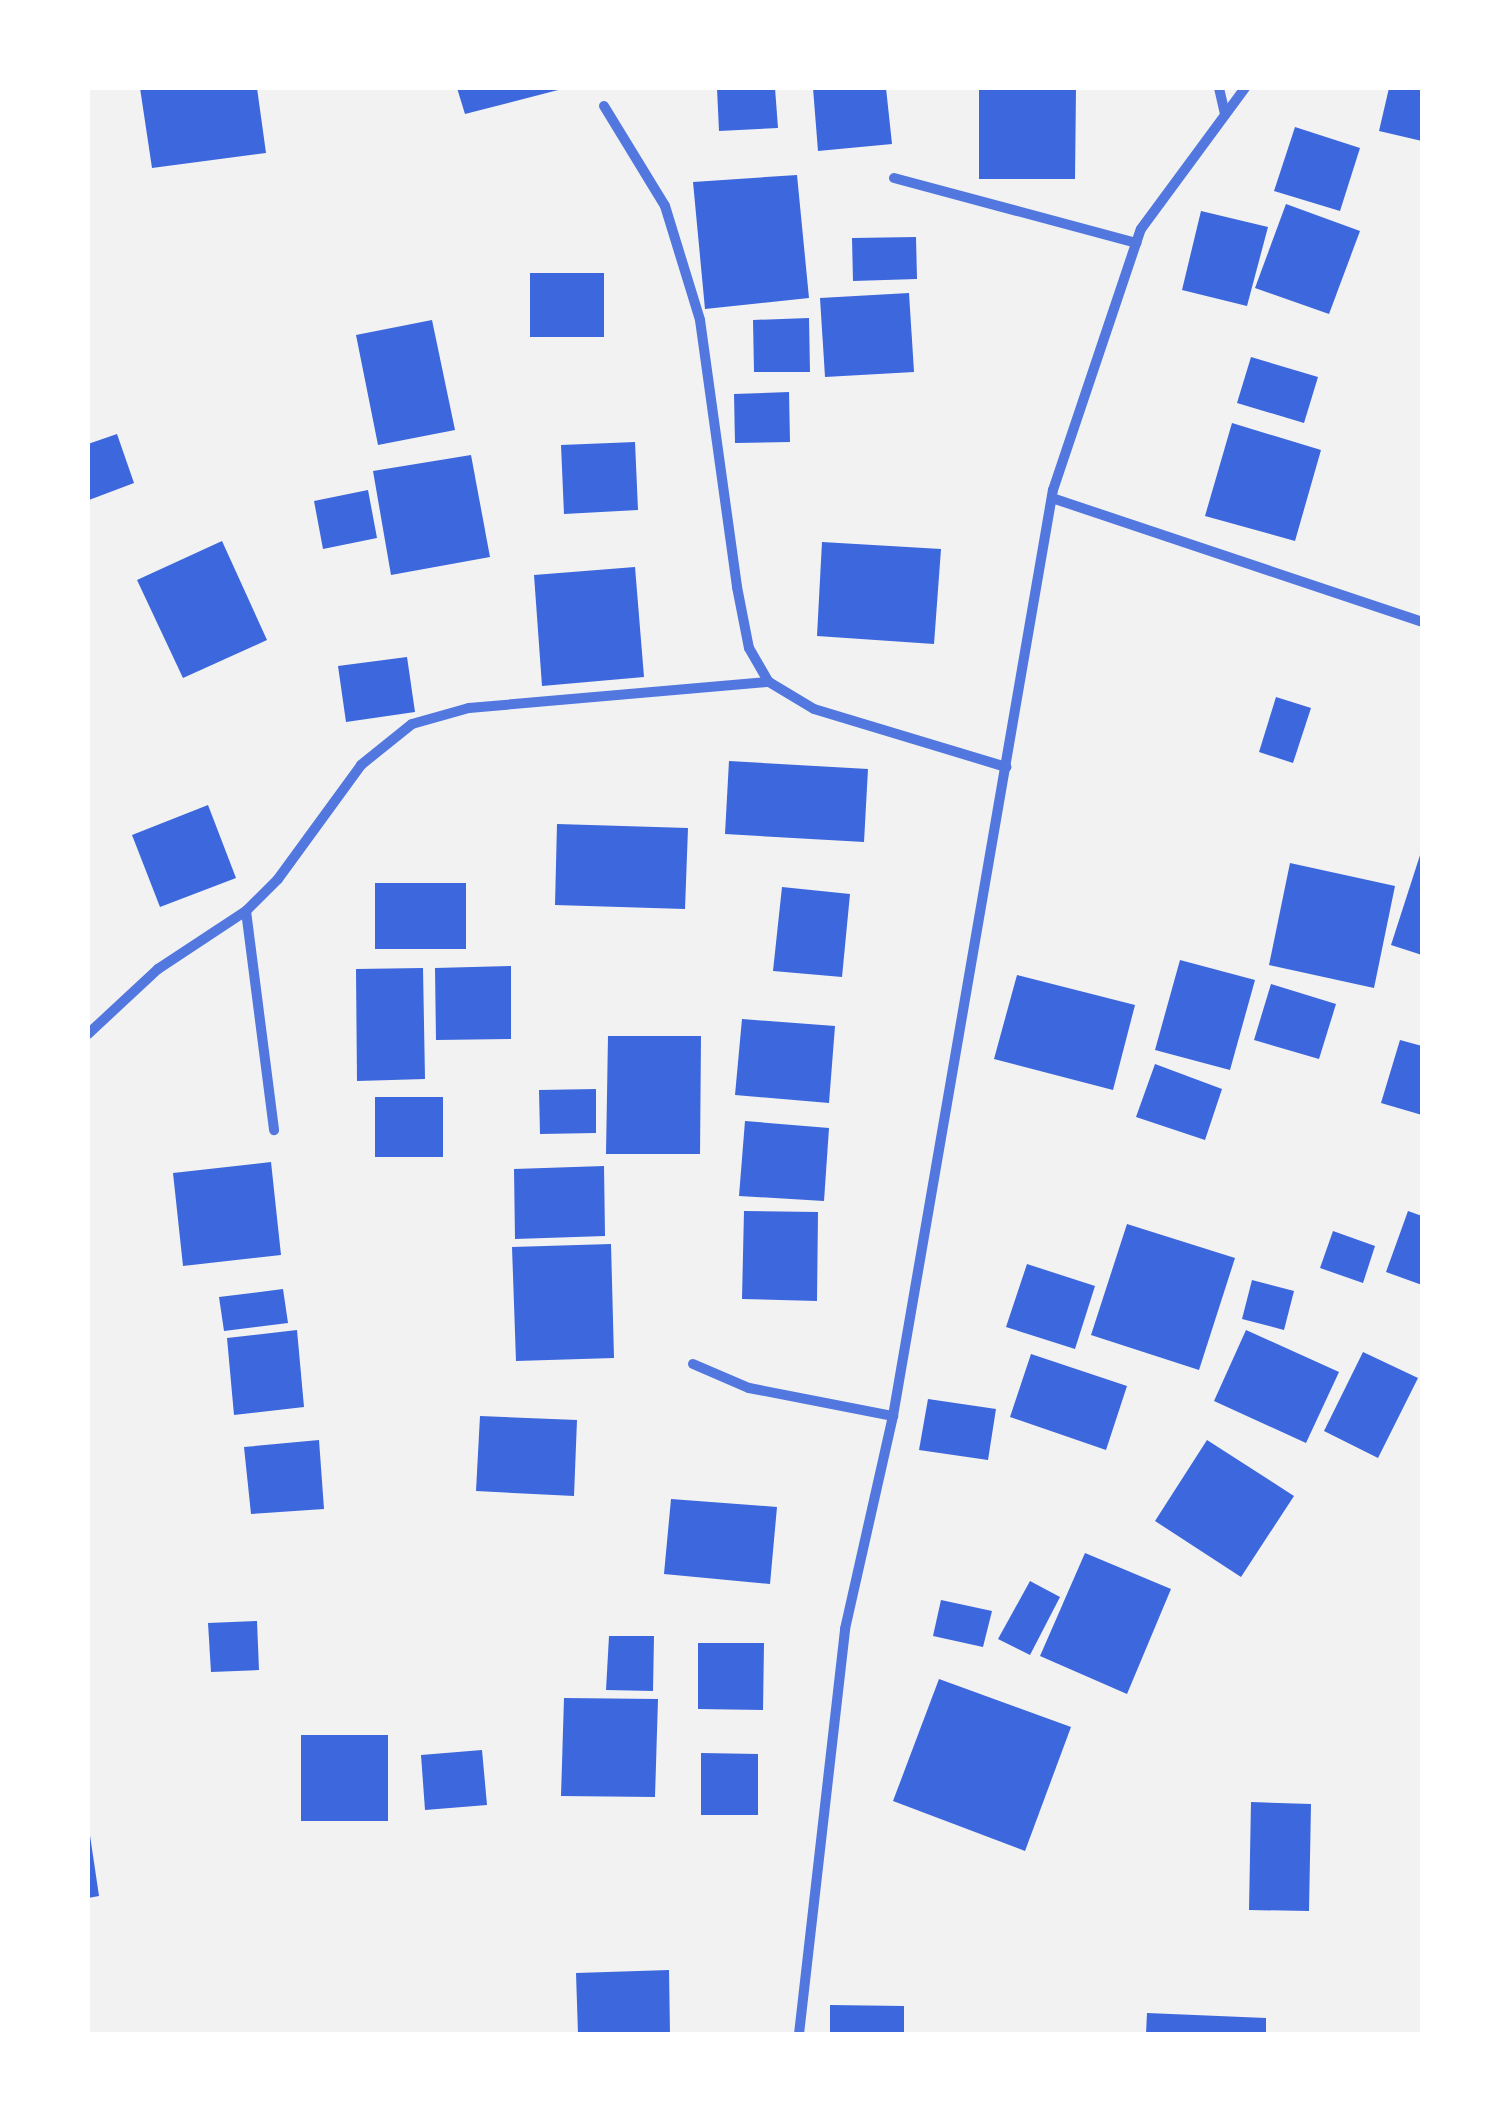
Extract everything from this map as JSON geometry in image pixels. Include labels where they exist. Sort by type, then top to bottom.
[{"type":"street","points":[[1219,88],[1225,114]]},
{"type":"street","points":[[799,2034],[846,1629],[893,1416],[1052,498],[1136,243],[1245,88]]},
{"type":"street","points":[[604,106],[665,206],[700,320],[736,587],[749,648],[769,682],[814,709],[1006,766]]},
{"type":"street","points":[[894,178],[1136,243]]},
{"type":"street","points":[[1052,498],[1422,622]]},
{"type":"street","points":[[88,1034],[158,969],[246,912],[278,879],[361,765],[412,724],[468,708],[769,682]]},
{"type":"street","points":[[246,912],[274,1130]]},
{"type":"street","points":[[693,1364],[749,1388],[893,1416]]},
{"type":"building","points":[[140,88],[257,88],[266,153],[152,168]]},
{"type":"building","points":[[457,88],[562,88],[562,89],[465,114]]},
{"type":"building","points":[[717,88],[775,88],[778,128],[719,131]]},
{"type":"building","points":[[813,88],[886,88],[892,144],[818,151]]},
{"type":"building","points":[[979,88],[1076,88],[1075,179],[979,179]]},
{"type":"building","points":[[1389,88],[1422,88],[1422,141],[1379,131]]},
{"type":"building","points":[[1295,127],[1360,148],[1340,211],[1274,191]]},
{"type":"building","points":[[797,175],[809,298],[705,309],[693,182]]},
{"type":"building","points":[[1286,204],[1360,231],[1329,314],[1255,288]]},
{"type":"building","points":[[1201,211],[1268,227],[1247,306],[1182,290]]},
{"type":"building","points":[[916,237],[917,279],[853,281],[852,238]]},
{"type":"building","points":[[530,273],[604,273],[604,337],[530,337]]},
{"type":"building","points":[[909,293],[914,372],[825,377],[820,298]]},
{"type":"building","points":[[809,318],[810,372],[754,372],[753,320]]},
{"type":"building","points":[[432,320],[455,430],[378,445],[356,335]]},
{"type":"building","points":[[1251,357],[1318,377],[1304,423],[1237,403]]},
{"type":"building","points":[[789,392],[790,442],[735,443],[734,394]]},
{"type":"building","points":[[1232,423],[1321,450],[1295,541],[1205,516]]},
{"type":"building","points":[[117,434],[134,483],[89,500],[88,444]]},
{"type":"building","points":[[635,442],[638,510],[564,514],[561,445]]},
{"type":"building","points":[[471,455],[490,557],[391,575],[373,471]]},
{"type":"building","points":[[368,490],[377,538],[323,549],[314,501]]},
{"type":"building","points":[[222,541],[267,640],[183,678],[137,580]]},
{"type":"building","points":[[822,542],[941,549],[934,644],[817,636]]},
{"type":"building","points":[[635,567],[644,677],[542,686],[534,575]]},
{"type":"building","points":[[407,657],[415,712],[346,722],[338,666]]},
{"type":"building","points":[[1276,697],[1311,708],[1293,763],[1259,752]]},
{"type":"building","points":[[729,761],[868,769],[864,842],[725,834]]},
{"type":"building","points":[[208,805],[236,878],[160,907],[132,835]]},
{"type":"building","points":[[557,824],[688,828],[685,909],[555,905]]},
{"type":"building","points":[[1422,849],[1422,955],[1391,945]]},
{"type":"building","points":[[1290,863],[1395,886],[1374,988],[1269,965]]},
{"type":"building","points":[[375,883],[466,883],[466,949],[375,949]]},
{"type":"building","points":[[782,887],[850,894],[842,977],[773,971]]},
{"type":"building","points":[[1180,960],[1255,980],[1230,1070],[1155,1050]]},
{"type":"building","points":[[511,966],[511,1039],[436,1040],[435,968]]},
{"type":"building","points":[[423,968],[425,1079],[357,1081],[356,969]]},
{"type":"building","points":[[1017,975],[1135,1005],[1113,1090],[994,1059]]},
{"type":"building","points":[[1271,984],[1336,1004],[1319,1059],[1254,1040]]},
{"type":"building","points":[[742,1019],[835,1026],[829,1103],[735,1095]]},
{"type":"building","points":[[608,1036],[701,1036],[700,1154],[606,1154]]},
{"type":"building","points":[[1400,1040],[1422,1046],[1422,1115],[1381,1103]]},
{"type":"building","points":[[1155,1064],[1222,1089],[1205,1140],[1136,1117]]},
{"type":"building","points":[[596,1089],[596,1133],[540,1134],[539,1090]]},
{"type":"building","points":[[375,1097],[443,1097],[443,1157],[375,1157]]},
{"type":"building","points":[[745,1121],[829,1128],[824,1201],[739,1196]]},
{"type":"building","points":[[271,1162],[281,1255],[183,1266],[173,1173]]},
{"type":"building","points":[[604,1166],[605,1236],[515,1239],[514,1169]]},
{"type":"building","points":[[744,1211],[818,1212],[817,1301],[742,1299]]},
{"type":"building","points":[[1408,1211],[1422,1216],[1422,1285],[1386,1272]]},
{"type":"building","points":[[1127,1224],[1235,1258],[1199,1370],[1091,1335]]},
{"type":"building","points":[[1333,1231],[1375,1246],[1363,1283],[1320,1268]]},
{"type":"building","points":[[611,1244],[614,1358],[516,1361],[512,1247]]},
{"type":"building","points":[[1027,1264],[1095,1286],[1075,1349],[1006,1327]]},
{"type":"building","points":[[1252,1280],[1294,1291],[1284,1330],[1242,1319]]},
{"type":"building","points":[[283,1289],[288,1323],[224,1331],[219,1297]]},
{"type":"building","points":[[297,1330],[304,1407],[234,1415],[227,1338]]},
{"type":"building","points":[[1246,1330],[1339,1372],[1306,1443],[1214,1401]]},
{"type":"building","points":[[1363,1352],[1418,1378],[1378,1458],[1324,1431]]},
{"type":"building","points":[[1031,1354],[1127,1386],[1106,1450],[1010,1417]]},
{"type":"building","points":[[928,1399],[996,1409],[988,1460],[919,1450]]},
{"type":"building","points":[[480,1416],[577,1420],[574,1496],[476,1491]]},
{"type":"building","points":[[319,1440],[324,1509],[251,1514],[244,1447]]},
{"type":"building","points":[[1207,1440],[1294,1496],[1241,1577],[1155,1521]]},
{"type":"building","points":[[671,1499],[777,1507],[770,1584],[664,1574]]},
{"type":"building","points":[[1085,1553],[1171,1589],[1127,1694],[1040,1656]]},
{"type":"building","points":[[1030,1581],[1060,1597],[1030,1655],[998,1639]]},
{"type":"building","points":[[941,1600],[992,1611],[983,1647],[933,1636]]},
{"type":"building","points":[[257,1621],[259,1670],[211,1672],[208,1623]]},
{"type":"building","points":[[609,1636],[654,1636],[653,1691],[606,1690]]},
{"type":"building","points":[[698,1643],[764,1643],[763,1710],[698,1709]]},
{"type":"building","points":[[939,1679],[1071,1727],[1025,1851],[893,1801]]},
{"type":"building","points":[[564,1698],[658,1699],[655,1797],[561,1796]]},
{"type":"building","points":[[301,1735],[388,1735],[388,1821],[301,1821]]},
{"type":"building","points":[[482,1750],[487,1805],[425,1810],[421,1755]]},
{"type":"building","points":[[701,1753],[758,1754],[758,1815],[701,1815]]},
{"type":"building","points":[[1251,1802],[1311,1804],[1309,1911],[1249,1910]]},
{"type":"building","points":[[88,1822],[99,1896],[88,1898]]},
{"type":"building","points":[[669,1970],[670,2034],[578,2034],[576,1973]]},
{"type":"building","points":[[830,2005],[904,2006],[904,2034],[830,2034]]},
{"type":"building","points":[[1147,2013],[1266,2018],[1266,2034],[1146,2034]]}]
